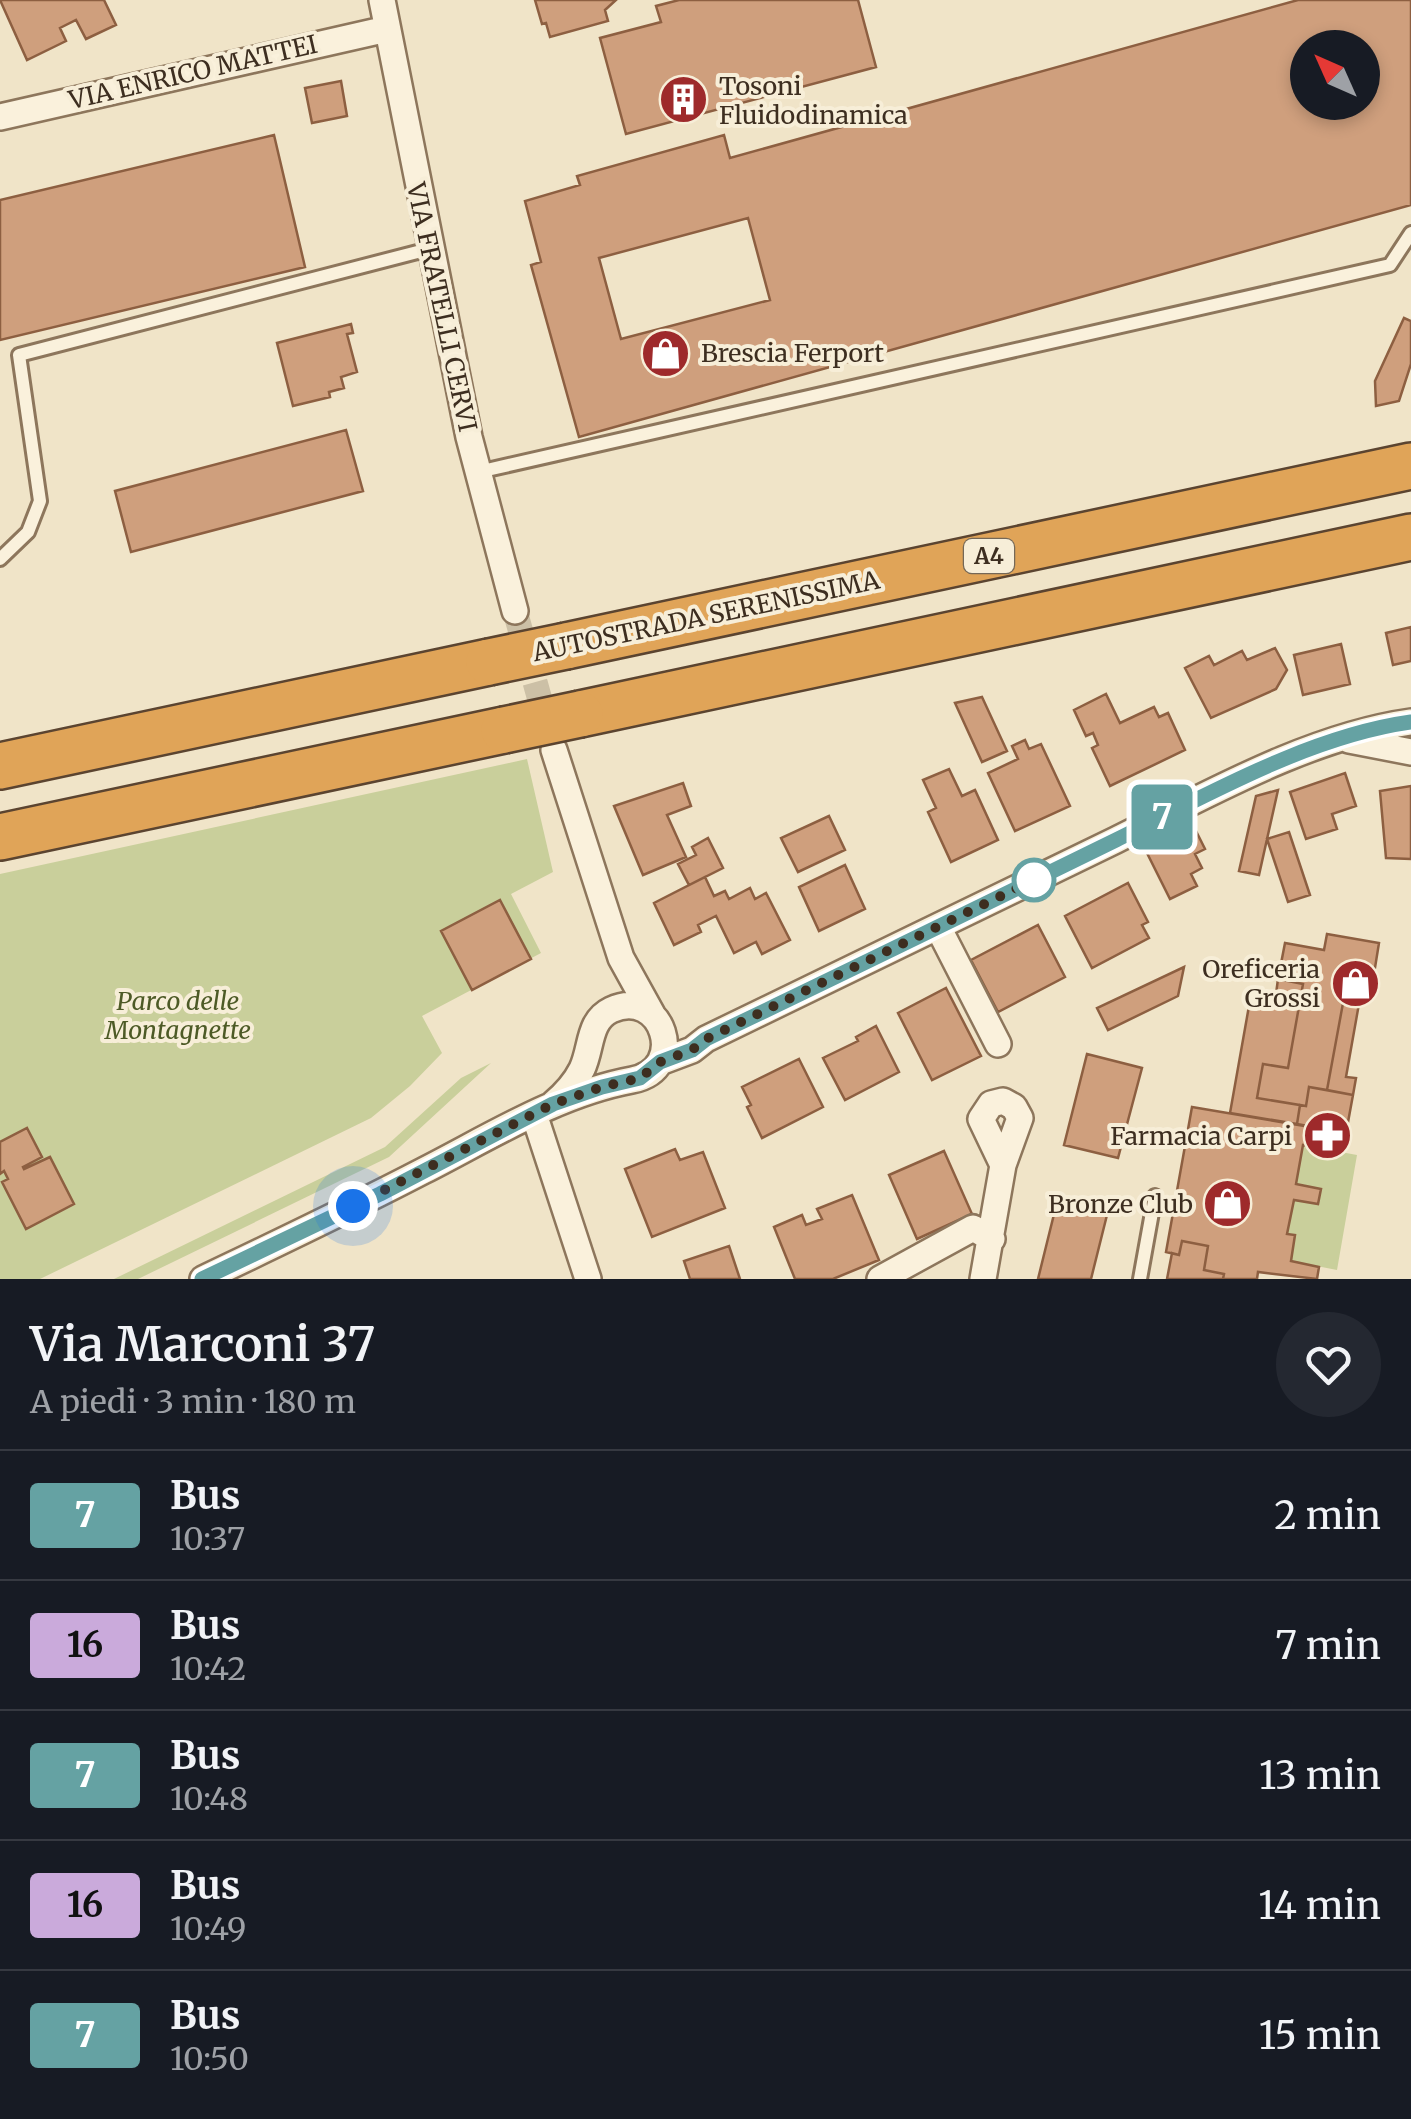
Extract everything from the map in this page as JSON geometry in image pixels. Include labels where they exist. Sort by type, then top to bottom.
[{"type":"highway","name":"AUTOSTRADA SERENISSIMA","points":[[0,766],[1411,466]]},
{"type":"highway","points":[[0,837],[1411,537]]},
{"type":"street","name":"VIA FRATELLI CERVI","points":[[382,0],[429,248],[478,472],[516,611]]},
{"type":"street","name":"VIA ENRICO MATTEI","points":[[0,117],[387,28]]},
{"type":"street","points":[[202,1279],[544,1109],[640,1078],[660,1062],[692,1050],[706,1039],[1230,784],[1344,740],[1411,722]]},
{"type":"street","points":[[1344,740],[1411,752]]},
{"type":"street","points":[[554,750],[621,958],[657,1022],[664,1051],[660,1062]]},
{"type":"street","points":[[938,926],[998,1044]]},
{"type":"street","points":[[544,1109],[574,1083],[591,1032],[604,1014],[621,958]]},
{"type":"street","points":[[604,1014],[628,1006],[676,1035],[706,1039]]},
{"type":"street","points":[[590,1044],[597,1065],[606,1074],[628,1080]]},
{"type":"street","points":[[544,1109],[588,1279]]},
{"type":"street","points":[[983,1279],[1003,1166]]},
{"type":"street","points":[[880,1279],[973,1228],[992,1239]]},
{"type":"lane","points":[[478,472],[1390,264],[1411,233]]},
{"type":"lane","points":[[0,558],[28,532],[40,500],[19,355],[429,248]]},
{"type":"lane","points":[[1140,1279],[1155,1196]]},
{"type":"green space","name":"Parco delle Montagnette","points":[[527,759],[553,872],[511,894],[541,953],[422,1016],[442,1053],[410,1086],[371,1118],[40,1279],[0,1279],[0,874]]},
{"type":"green space","points":[[491,1063],[389,1157],[138,1279],[114,1279],[385,1147],[461,1078]]},
{"type":"green space","points":[[1303,1145],[1357,1155],[1337,1270],[1291,1261],[1295,1236],[1287,1234],[1294,1200],[1318,1204],[1321,1189],[1296,1184]]},
{"type":"building","points":[[0,0],[104,0],[116,25],[86,39],[76,20],[60,28],[66,41],[27,60]]},
{"type":"building","points":[[535,0],[616,0],[605,10],[608,21],[550,37]]},
{"type":"building","name":"Tosoni Fluidodinamica","points":[[679,0],[858,0],[876,67],[626,134],[600,38],[661,22],[656,6]]},
{"type":"building","points":[[1298,0],[1411,0],[1411,205],[579,437],[531,265],[541,262],[525,201],[580,185],[577,176],[724,135],[730,158]],"holes":[[[748,218],[770,300],[621,339],[599,258]]]},
{"type":"building","points":[[341,81],[347,116],[312,123],[305,88]]},
{"type":"building","points":[[274,135],[305,267],[0,340],[0,200]]},
{"type":"building","points":[[1404,318],[1411,321],[1411,364],[1399,401],[1376,406],[1375,381]]},
{"type":"building","points":[[351,324],[353,333],[347,334],[357,372],[341,377],[344,388],[329,392],[330,397],[293,406],[277,343]]},
{"type":"building","points":[[346,430],[363,491],[131,552],[115,491]]},
{"type":"building","points":[[1411,627],[1411,661],[1393,665],[1386,633]]},
{"type":"building","points":[[1341,644],[1350,684],[1303,695],[1294,655]]},
{"type":"building","points":[[1275,648],[1287,670],[1276,689],[1211,718],[1185,668],[1209,656],[1214,665],[1242,651],[1247,660]]},
{"type":"building","points":[[1106,694],[1120,723],[1154,707],[1159,717],[1168,713],[1185,750],[1110,786],[1092,748],[1098,745],[1093,733],[1086,736],[1074,710]]},
{"type":"building","points":[[982,697],[1007,751],[982,762],[955,703]]},
{"type":"building","points":[[1025,740],[1029,749],[1041,744],[1070,806],[1015,831],[988,773],[1018,759],[1012,746]]},
{"type":"building","points":[[949,769],[962,796],[975,790],[998,840],[951,862],[928,812],[936,808],[923,780]]},
{"type":"building","points":[[1345,773],[1356,806],[1332,814],[1337,829],[1306,839],[1290,792]]},
{"type":"building","points":[[683,783],[691,806],[667,815],[686,857],[643,875],[614,806]]},
{"type":"building","points":[[1411,786],[1411,859],[1386,858],[1380,791]]},
{"type":"building","points":[[1278,790],[1259,875],[1239,871],[1256,796]]},
{"type":"building","points":[[829,816],[845,850],[798,872],[781,838]]},
{"type":"building","points":[[1191,821],[1205,849],[1195,854],[1202,868],[1191,874],[1197,886],[1170,899],[1143,845]]},
{"type":"building","points":[[1289,832],[1310,895],[1288,902],[1267,839]]},
{"type":"building","points":[[708,838],[723,868],[689,885],[678,864],[696,855],[692,847]]},
{"type":"building","points":[[845,865],[865,909],[819,931],[799,887]]},
{"type":"building","points":[[705,877],[714,896],[725,891],[729,899],[750,888],[755,899],[766,893],[790,940],[762,954],[756,942],[734,953],[716,916],[698,925],[701,932],[674,945],[654,903]]},
{"type":"building","points":[[1128,883],[1148,922],[1142,925],[1149,938],[1092,968],[1065,916]]},
{"type":"building","points":[[500,900],[531,959],[472,990],[441,931]]},
{"type":"building","points":[[1038,925],[1065,977],[998,1012],[971,960]]},
{"type":"building","points":[[1327,934],[1379,943],[1373,980],[1348,976],[1327,1090],[1309,1087],[1306,1106],[1257,1098],[1263,1064],[1288,1068],[1303,984],[1278,979],[1285,943],[1324,950]]},
{"type":"building","points":[[1184,967],[1178,996],[1108,1030],[1097,1008]]},
{"type":"building","points":[[1348,976],[1373,980],[1370,999],[1360,998],[1346,1077],[1356,1078],[1353,1095],[1327,1090]]},
{"type":"building","points":[[1278,979],[1303,984],[1288,1068],[1263,1064],[1257,1098],[1300,1105],[1297,1124],[1230,1113],[1252,989],[1276,994]]},
{"type":"building","points":[[946,988],[981,1056],[932,1080],[898,1013]]},
{"type":"building","points":[[876,1026],[899,1072],[845,1100],[823,1058],[858,1041],[856,1037]]},
{"type":"building","points":[[1087,1054],[1142,1068],[1118,1158],[1064,1145]]},
{"type":"building","points":[[799,1059],[823,1107],[762,1138],[742,1087]]},
{"type":"building","points":[[1309,1087],[1353,1095],[1346,1133],[1297,1124],[1300,1105],[1306,1106]]},
{"type":"building","points":[[1192,1107],[1346,1133],[1342,1152],[1303,1145],[1296,1184],[1321,1189],[1318,1204],[1294,1200],[1287,1234],[1295,1235],[1291,1261],[1319,1267],[1317,1279],[1258,1272],[1257,1279],[1223,1279],[1224,1274],[1204,1270],[1208,1246],[1182,1241],[1179,1255],[1166,1252]]},
{"type":"building","points":[[27,1128],[42,1157],[24,1169],[50,1157],[74,1204],[26,1229],[2,1182],[8,1179],[4,1171],[0,1174],[0,1142]]},
{"type":"building","points":[[675,1149],[680,1160],[703,1152],[725,1208],[652,1237],[625,1169]]},
{"type":"building","points":[[944,1151],[972,1214],[917,1239],[889,1175]]},
{"type":"building","points":[[852,1195],[879,1260],[833,1279],[795,1279],[774,1227],[802,1215],[806,1225],[822,1219],[817,1209]]},
{"type":"building","points":[[1058,1198],[1108,1211],[1091,1279],[1038,1279]]},
{"type":"building","points":[[1182,1241],[1208,1246],[1204,1270],[1224,1274],[1223,1279],[1167,1279],[1172,1253],[1179,1255]]},
{"type":"building","points":[[729,1246],[740,1279],[690,1279],[684,1261]]},
{"type":"tunnel","points":[[515,611],[549,732]]},
{"type":"bus line","name":"7","points":[[202,1279],[380,1194],[553,1104],[640,1078],[660,1062],[677,1058],[706,1039],[1230,784],[1325,746],[1385,726],[1411,722]]},
{"type":"place","name":"Tosoni Fluidodinamica","points":[[684,100]]},
{"type":"place","name":"Brescia Ferport","points":[[666,353]]},
{"type":"place","name":"Oreficeria Grossi","points":[[1355,983]]},
{"type":"place","name":"Farmacia Carpi","points":[[1327,1136]]},
{"type":"place","name":"Bronze Club","points":[[1228,1204]]},
{"type":"route","points":[[353,1206],[553,1104],[640,1078],[660,1062],[677,1058],[706,1039],[1034,880]]}]
